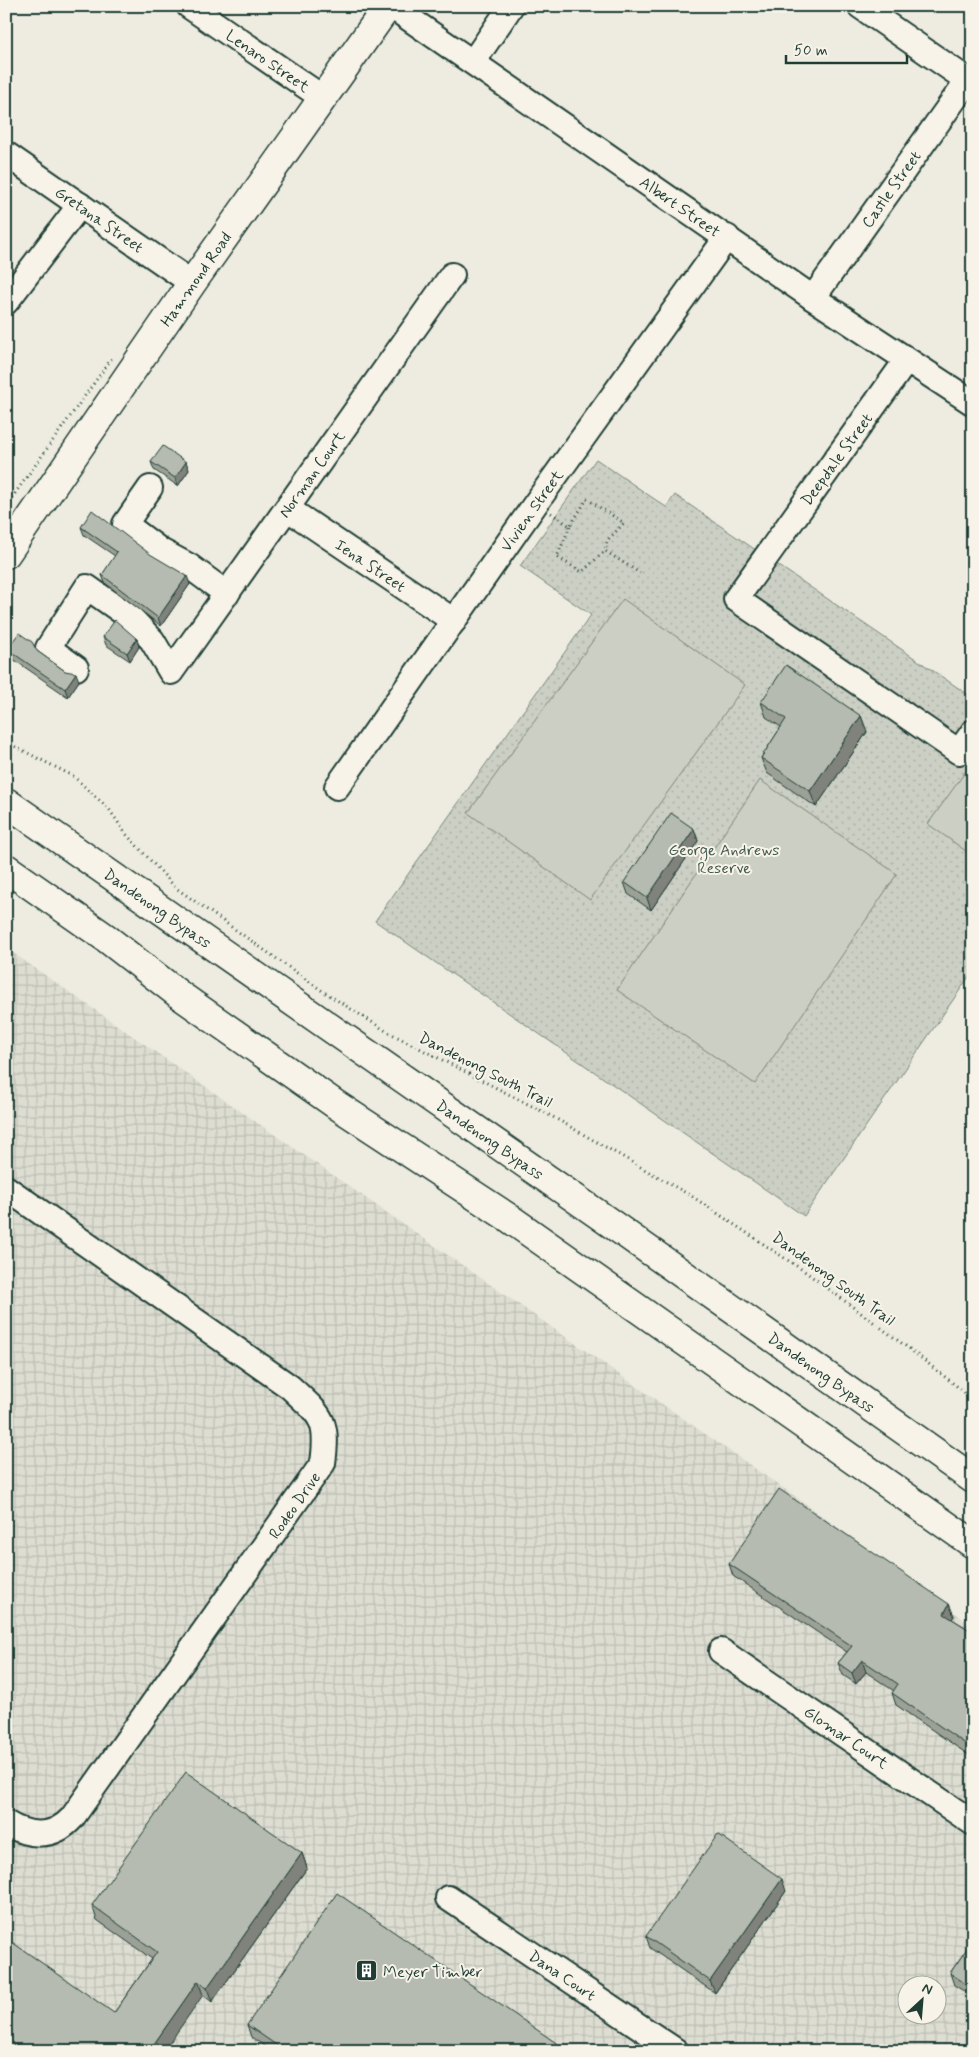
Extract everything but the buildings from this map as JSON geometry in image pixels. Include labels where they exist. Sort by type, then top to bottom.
[{"type":"main road","name":"Hammond Road","points":[[6,554],[192,283],[390,6]]},
{"type":"main road","name":"Dandenong Bypass","points":[[6,802],[599,1215],[973,1480]]},
{"type":"main road","points":[[6,868],[106,938],[181,996],[335,1104],[509,1218],[973,1544]]},
{"type":"street","name":"Lenaro Street","points":[[189,6],[323,98]]},
{"type":"street","name":"Albert Street","points":[[390,6],[906,361],[973,403]]},
{"type":"street","points":[[473,62],[511,6]]},
{"type":"street","points":[[860,6],[970,82]]},
{"type":"street","name":"Castle Street","points":[[814,298],[970,82]]},
{"type":"street","name":"Gretana Street","points":[[6,154],[192,283]]},
{"type":"street","points":[[6,302],[80,205]]},
{"type":"street","name":"Vivien Street","points":[[337,787],[536,503],[727,237]]},
{"type":"street","name":"Norman Court","points":[[76,668],[48,648],[87,587],[132,618],[152,640],[171,672],[452,275]]},
{"type":"street","name":"Deepdale Street","points":[[906,361],[736,599],[959,752],[973,732]]},
{"type":"street","points":[[150,488],[125,524],[161,551],[188,566],[227,594]]},
{"type":"street","name":"Iena Street","points":[[288,508],[454,621]]},
{"type":"street","name":"Rodeo Drive","points":[[6,1188],[290,1387],[320,1415],[326,1438],[323,1464],[72,1818],[54,1833],[34,1834],[19,1831],[6,1823]]},
{"type":"street","name":"Glomar Court","points":[[721,1651],[973,1823]]},
{"type":"street","name":"Dana Court","points":[[448,1898],[676,2051]]},
{"type":"path","points":[[587,499],[620,518],[624,523],[606,541],[604,551],[582,572],[556,557],[570,526],[587,499]]},
{"type":"path","points":[[536,503],[570,526]]},
{"type":"path","points":[[604,551],[640,573]]},
{"type":"path","name":"Dandenong South Trail","points":[[6,742],[73,776],[109,809],[126,834],[176,888],[324,992],[386,1031],[553,1117],[693,1197],[807,1273],[911,1350],[973,1399]]},
{"type":"shaded area","points":[[6,948],[793,1495],[973,1626],[973,2051],[6,2051]]},
{"type":"green space","name":"George Andrews Reserve","points":[[596,459],[666,507],[675,495],[973,698],[973,971],[804,1216],[375,921],[591,615],[520,566]]},
{"type":"green space","points":[[623,599],[745,685],[590,900],[468,813]]},
{"type":"green space","points":[[973,761],[973,856],[928,824]]},
{"type":"green space","points":[[760,780],[897,874],[755,1084],[617,990]]},
{"type":"place","name":"Meyer Timber","points":[[367,1971]]}]
